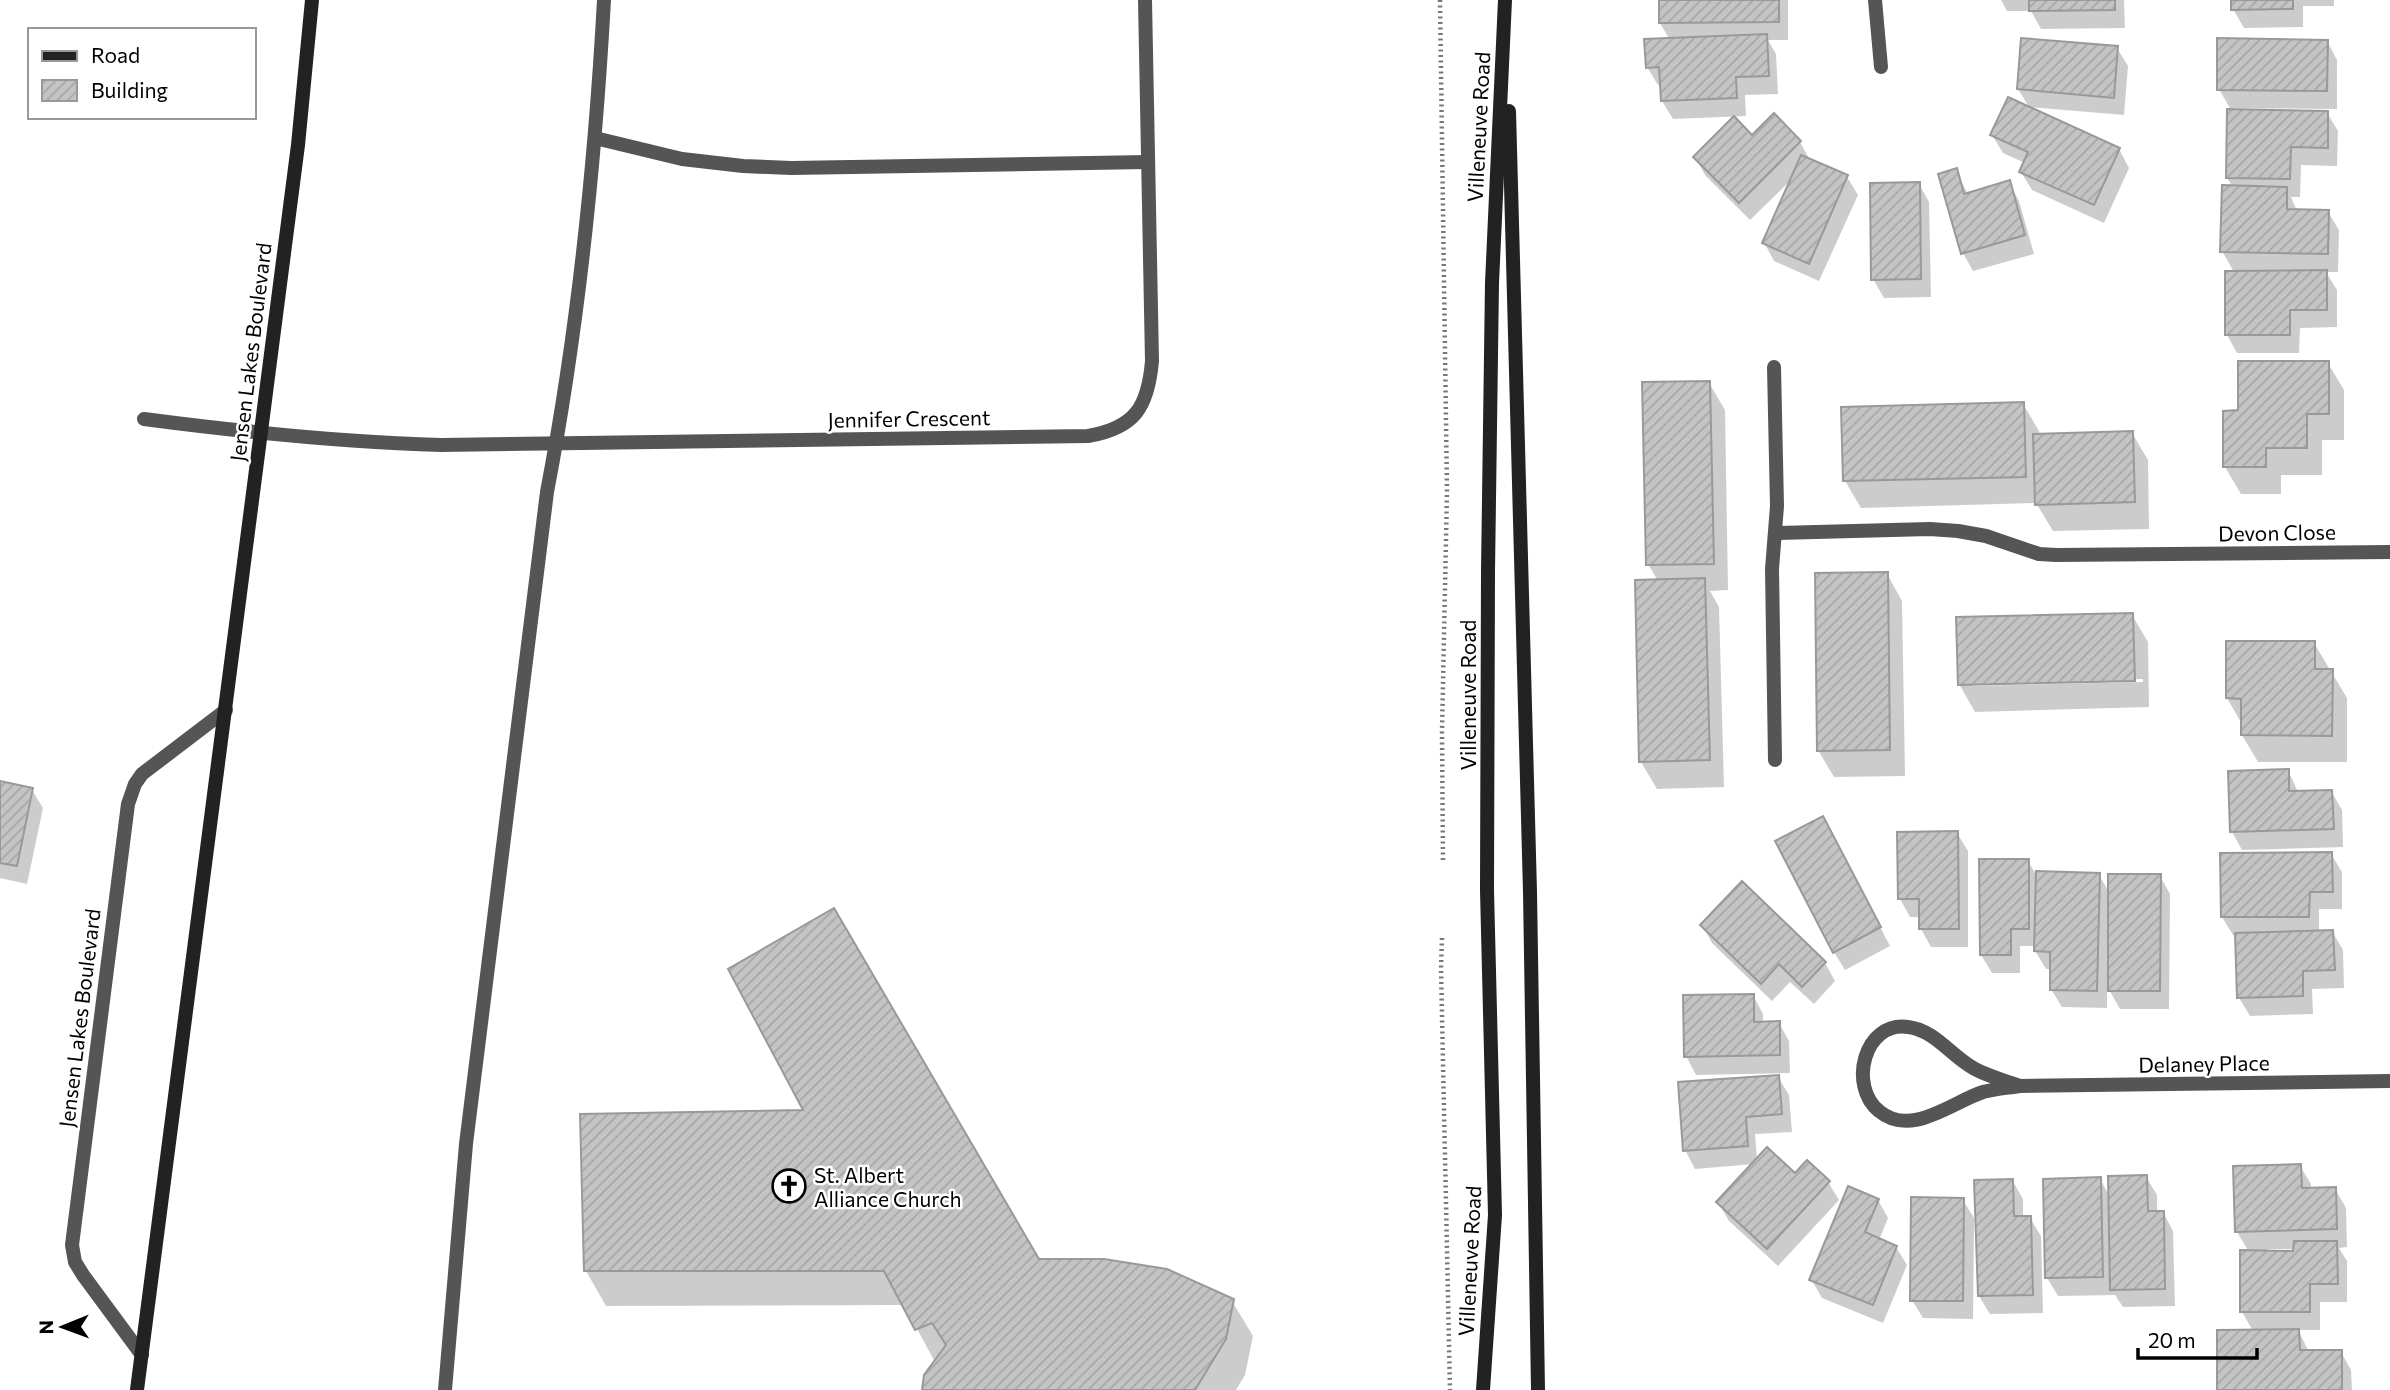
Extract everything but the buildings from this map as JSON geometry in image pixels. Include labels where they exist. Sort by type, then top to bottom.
[{"type":"main road","name":"Jensen Lakes Boulevard","points":[[137,1390],[298,145],[312,0]]},
{"type":"main road","name":"Villeneuve Road","points":[[1483,1390],[1495,1215],[1487,890],[1492,283],[1506,0]]},
{"type":"main road","name":"Villeneuve Road","points":[[1506,0],[1530,906],[1538,1390]]},
{"type":"street","points":[[445,1390],[466,1144],[547,492],[564,399],[595,138],[604,0]]},
{"type":"street","name":"Jennifer Crescent","points":[[144,419],[260,434],[381,443],[556,444],[1088,436],[1121,427],[1132,418],[1144,398],[1152,362],[1145,0]]},
{"type":"street","points":[[1875,0],[1881,67]]},
{"type":"street","points":[[595,138],[682,159],[755,167],[1148,162]]},
{"type":"street","points":[[1774,367],[1777,506],[1772,569],[1775,760]]},
{"type":"street","name":"Devon Close","points":[[1775,533],[1930,529],[1958,531],[1986,536],[2039,554],[2390,552]]},
{"type":"street","name":"Jensen Lakes Boulevard","points":[[142,1355],[83,1276],[75,1262],[72,1245],[128,804],[135,784],[153,765],[226,710]]},
{"type":"street","name":"Delaney Place","points":[[2020,1086],[1976,1070],[1928,1034],[1909,1027],[1892,1027],[1878,1034],[1869,1044],[1864,1059],[1866,1085],[1872,1105],[1881,1113],[1895,1119],[1910,1121],[1924,1119],[1985,1091],[2020,1086],[2390,1082]]},
{"type":"path","points":[[1440,0],[1447,491],[1442,733],[1443,862]]},
{"type":"path","points":[[1442,938],[1450,1390]]},
{"type":"place","name":"St. Albert Alliance Church","points":[[789,1186]]}]
